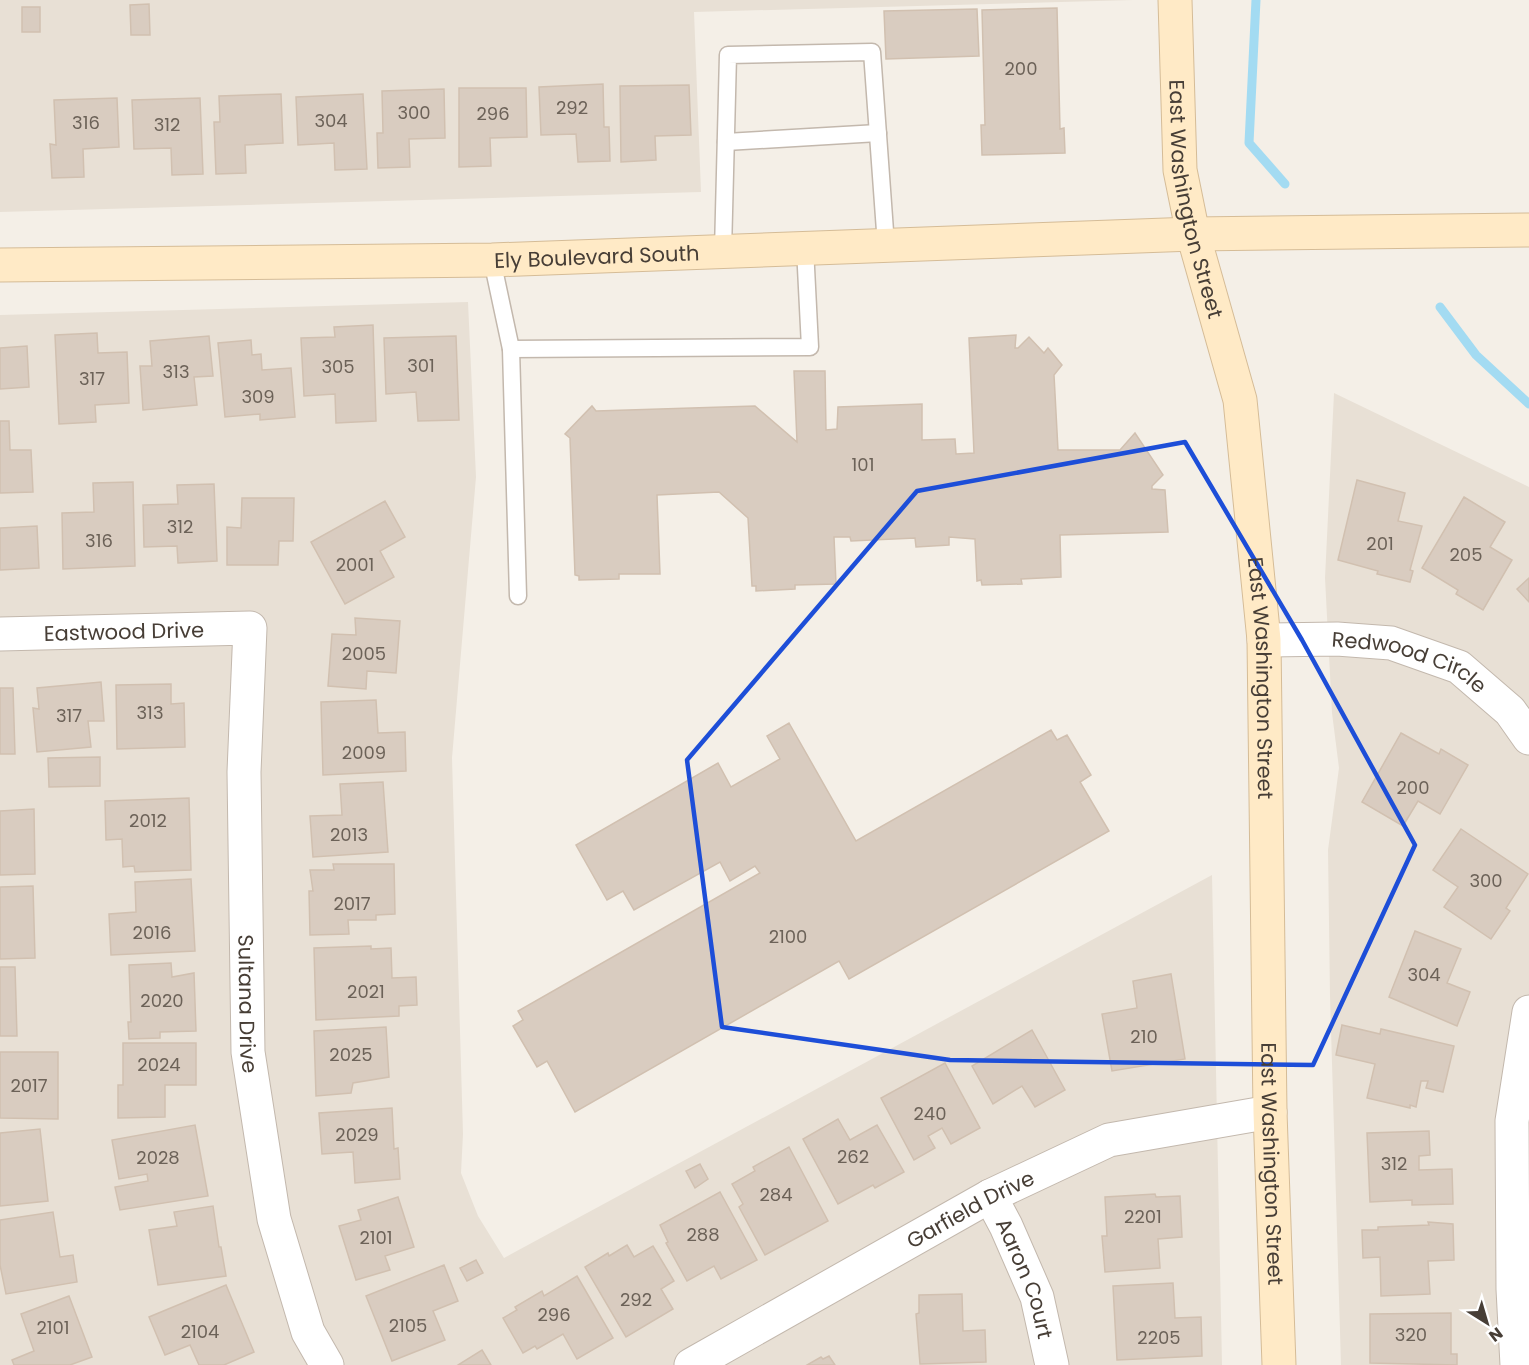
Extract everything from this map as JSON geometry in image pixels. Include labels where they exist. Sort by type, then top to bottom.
[{"type":"main road","name":"East Washington Street","points":[[1176,0],[1180,170],[1193,234],[1240,400],[1264,640],[1270,1112],[1279,1365]]},
{"type":"main road","name":"Ely Boulevard South","points":[[0,265],[492,260],[1193,234],[1529,230]]},
{"type":"street","name":"Eastwood Drive","points":[[0,634],[250,628]]},
{"type":"street","name":"Sultana Drive","points":[[250,628],[244,772],[248,1052],[274,1219],[308,1332],[327,1365]]},
{"type":"street","name":"Redwood Circle","points":[[1264,640],[1337,639],[1391,643],[1459,667],[1510,711],[1529,738]]},
{"type":"street","points":[[1517,1365],[1513,1289],[1512,1121],[1529,1012]]},
{"type":"street","name":"Garfield Drive","points":[[691,1365],[990,1196],[1109,1140],[1270,1112]]},
{"type":"street","name":"Aaron Court","points":[[990,1196],[1006,1226],[1037,1297],[1052,1365]]},
{"type":"lane","points":[[723,250],[728,55],[872,52],[886,245]]},
{"type":"lane","points":[[726,142],[878,133]]},
{"type":"lane","points":[[511,349],[810,347],[805,248]]},
{"type":"lane","points":[[492,260],[511,349],[518,596]]},
{"type":"highlighted area","points":[[1185,442],[1302,640],[1415,845],[1313,1065],[950,1060],[722,1027],[687,760],[917,491]]},
{"type":"shaded area","points":[[0,0],[1133,0],[694,12],[701,192],[0,212]]},
{"type":"shaded area","points":[[468,302],[476,477],[452,758],[463,1134],[461,1173],[478,1216],[504,1258],[1212,875],[1222,1365],[0,1365],[0,315]]},
{"type":"shaded area","points":[[1334,393],[1529,487],[1529,1365],[1341,1365],[1328,850],[1339,768],[1332,713],[1325,578]]},
{"type":"building","points":[[149,4],[150,35],[131,35],[130,5]]},
{"type":"building","points":[[22,7],[40,7],[40,32],[22,32]]},
{"type":"building","points":[[1057,8],[1060,129],[1064,128],[1065,153],[982,155],[981,125],[985,125],[982,10]]},
{"type":"building","points":[[977,9],[979,56],[886,59],[884,11]]},
{"type":"building","points":[[603,84],[604,127],[609,127],[610,161],[578,162],[576,134],[541,135],[539,87]]},
{"type":"building","points":[[689,85],[691,135],[655,136],[656,160],[621,162],[620,86]]},
{"type":"building","points":[[459,88],[526,88],[527,137],[490,138],[491,166],[459,167]]},
{"type":"building","points":[[444,89],[445,138],[409,139],[410,167],[378,168],[377,133],[383,133],[382,91]]},
{"type":"building","points":[[281,94],[283,143],[245,145],[246,173],[216,174],[214,122],[220,122],[219,96]]},
{"type":"building","points":[[363,94],[367,169],[335,170],[334,143],[298,145],[296,97]]},
{"type":"building","points":[[117,98],[119,147],[83,149],[84,177],[52,178],[50,144],[56,145],[54,100]]},
{"type":"building","points":[[200,98],[203,174],[172,175],[171,148],[134,149],[132,100]]},
{"type":"building","points":[[373,325],[376,421],[336,423],[335,394],[304,396],[301,338],[335,337],[334,327]]},
{"type":"building","points":[[97,333],[98,353],[127,352],[129,403],[95,405],[96,422],[59,424],[55,335]]},
{"type":"building","points":[[1016,335],[1015,348],[1018,348],[1029,337],[1044,353],[1048,348],[1062,365],[1054,375],[1058,450],[1120,450],[1135,433],[1163,475],[1152,486],[1152,489],[1165,490],[1168,532],[1060,535],[1061,577],[1021,579],[1022,584],[982,585],[981,580],[977,581],[975,539],[949,537],[949,545],[916,547],[915,538],[851,541],[850,537],[834,537],[836,584],[795,585],[795,589],[756,591],[756,586],[752,586],[748,518],[719,492],[657,495],[660,574],[619,574],[619,579],[579,580],[579,576],[575,575],[570,438],[565,434],[592,406],[596,411],[755,406],[797,442],[794,371],[825,371],[826,430],[837,429],[838,407],[922,404],[922,440],[955,439],[956,454],[974,453],[969,338]]},
{"type":"building","points":[[209,336],[213,376],[194,377],[197,405],[143,410],[140,366],[152,366],[150,341]]},
{"type":"building","points":[[456,336],[459,420],[418,421],[416,392],[386,394],[384,338]]},
{"type":"building","points":[[251,340],[252,355],[261,354],[262,370],[291,368],[295,417],[260,420],[260,414],[225,417],[218,343]]},
{"type":"building","points":[[27,346],[29,387],[0,389],[0,348]]},
{"type":"building","points":[[0,421],[9,421],[10,450],[31,450],[33,492],[0,493]]},
{"type":"building","points":[[1357,480],[1405,493],[1398,521],[1422,526],[1410,570],[1413,571],[1410,582],[1377,574],[1378,571],[1338,560]]},
{"type":"building","points":[[133,482],[135,566],[63,569],[62,513],[94,512],[93,483]]},
{"type":"building","points":[[214,484],[217,561],[178,563],[177,546],[144,547],[143,505],[178,504],[177,485]]},
{"type":"building","points":[[1464,497],[1505,522],[1490,547],[1512,560],[1483,610],[1456,594],[1458,590],[1422,568]]},
{"type":"building","points":[[242,498],[294,498],[293,541],[279,541],[278,565],[227,565],[227,527],[241,528]]},
{"type":"building","points":[[385,501],[405,537],[380,551],[394,577],[345,604],[311,542]]},
{"type":"building","points":[[37,526],[39,568],[0,570],[0,528]]},
{"type":"building","points":[[1529,578],[1529,602],[1517,589]]},
{"type":"building","points":[[355,618],[400,621],[396,673],[367,671],[366,689],[328,686],[332,634],[356,635]]},
{"type":"building","points":[[101,682],[104,721],[88,721],[91,747],[37,752],[33,708],[39,709],[37,688]]},
{"type":"building","points":[[171,684],[171,704],[184,703],[185,747],[117,749],[116,685]]},
{"type":"building","points":[[0,688],[13,688],[15,754],[0,754]]},
{"type":"building","points":[[376,700],[378,733],[405,732],[406,771],[323,775],[321,702]]},
{"type":"building","points":[[789,723],[856,841],[1051,730],[1057,740],[1067,735],[1091,775],[1080,782],[1109,831],[849,979],[839,961],[575,1112],[547,1061],[537,1067],[513,1026],[523,1020],[518,1011],[760,873],[755,866],[730,881],[720,862],[634,910],[623,891],[607,900],[576,845],[718,763],[731,787],[780,759],[767,736]]},
{"type":"building","points":[[1401,733],[1439,754],[1441,749],[1468,765],[1440,814],[1418,801],[1403,826],[1362,802]]},
{"type":"building","points":[[100,757],[100,786],[49,787],[48,758]]},
{"type":"building","points":[[383,782],[388,852],[313,857],[310,816],[342,815],[340,784]]},
{"type":"building","points":[[189,798],[191,870],[135,872],[134,866],[123,867],[122,839],[106,840],[105,801]]},
{"type":"building","points":[[34,809],[35,874],[0,875],[0,811]]},
{"type":"building","points":[[1461,829],[1528,874],[1506,908],[1510,911],[1491,939],[1444,907],[1458,887],[1433,870]]},
{"type":"building","points":[[333,864],[394,864],[395,914],[376,915],[376,920],[348,920],[349,934],[310,935],[309,891],[313,891],[310,870],[334,870]]},
{"type":"building","points":[[191,879],[195,951],[111,955],[109,914],[136,912],[135,882]]},
{"type":"building","points":[[33,886],[35,958],[0,959],[0,887]]},
{"type":"building","points":[[1415,931],[1461,949],[1447,983],[1470,992],[1457,1026],[1389,997]]},
{"type":"building","points":[[371,946],[371,949],[391,948],[392,978],[416,977],[417,1005],[399,1006],[399,1016],[316,1020],[314,948]]},
{"type":"building","points":[[171,963],[172,977],[194,973],[196,1031],[160,1032],[160,1038],[129,1039],[128,1022],[131,1022],[129,965]]},
{"type":"building","points":[[0,967],[15,967],[17,1036],[0,1036]]},
{"type":"building","points":[[1171,974],[1185,1059],[1112,1071],[1102,1014],[1137,1008],[1133,981]]},
{"type":"building","points":[[1342,1025],[1380,1034],[1381,1029],[1454,1046],[1443,1092],[1426,1088],[1428,1081],[1421,1081],[1416,1107],[1410,1105],[1410,1108],[1367,1098],[1375,1064],[1336,1055]]},
{"type":"building","points":[[386,1027],[389,1077],[353,1083],[351,1093],[316,1096],[314,1031]]},
{"type":"building","points":[[1032,1030],[1065,1090],[1035,1107],[1022,1086],[993,1104],[972,1066]]},
{"type":"building","points":[[123,1043],[196,1043],[196,1085],[165,1085],[165,1117],[118,1118],[118,1085],[123,1085]]},
{"type":"building","points":[[0,1052],[58,1052],[58,1119],[0,1118]]},
{"type":"building","points":[[945,1063],[980,1128],[951,1144],[942,1128],[928,1136],[935,1148],[914,1160],[881,1098]]},
{"type":"building","points":[[392,1108],[394,1149],[398,1148],[400,1179],[355,1183],[353,1152],[322,1154],[319,1113]]},
{"type":"building","points":[[838,1119],[850,1140],[877,1125],[904,1172],[875,1188],[873,1185],[838,1204],[803,1139]]},
{"type":"building","points":[[195,1125],[208,1196],[120,1210],[115,1187],[148,1181],[147,1174],[119,1179],[112,1140]]},
{"type":"building","points":[[40,1129],[48,1201],[0,1206],[0,1133]]},
{"type":"building","points":[[1429,1131],[1430,1155],[1419,1156],[1419,1170],[1452,1169],[1453,1204],[1412,1205],[1412,1200],[1370,1202],[1367,1133]]},
{"type":"building","points":[[789,1147],[828,1221],[765,1255],[739,1207],[743,1204],[732,1184],[755,1171],[753,1167]]},
{"type":"building","points":[[700,1164],[708,1179],[695,1188],[686,1171]]},
{"type":"building","points":[[720,1192],[757,1260],[721,1279],[714,1266],[687,1281],[666,1243],[668,1242],[660,1225]]},
{"type":"building","points":[[1155,1194],[1156,1197],[1180,1196],[1182,1237],[1158,1239],[1160,1268],[1105,1272],[1102,1236],[1107,1236],[1105,1197]]},
{"type":"building","points":[[398,1197],[414,1247],[385,1256],[390,1270],[356,1280],[339,1226],[361,1220],[358,1210]]},
{"type":"building","points":[[213,1206],[226,1276],[158,1285],[149,1230],[177,1226],[174,1212]]},
{"type":"building","points":[[53,1212],[60,1257],[73,1255],[77,1282],[6,1294],[0,1265],[0,1220]]},
{"type":"building","points":[[1428,1222],[1453,1224],[1454,1260],[1428,1261],[1430,1294],[1381,1296],[1380,1257],[1363,1258],[1362,1230],[1378,1230],[1378,1227],[1429,1225]]},
{"type":"building","points":[[627,1245],[634,1257],[653,1246],[674,1281],[661,1289],[673,1309],[626,1337],[585,1267]]},
{"type":"building","points":[[476,1260],[483,1273],[467,1281],[460,1268]]},
{"type":"building","points":[[444,1265],[458,1301],[433,1311],[445,1340],[392,1361],[366,1296]]},
{"type":"building","points":[[577,1276],[613,1338],[577,1359],[563,1334],[537,1349],[535,1346],[523,1353],[503,1318],[517,1310],[515,1307],[542,1291],[544,1296]]},
{"type":"building","points":[[1173,1283],[1175,1318],[1201,1317],[1202,1356],[1117,1360],[1113,1286]]},
{"type":"building","points":[[226,1285],[254,1352],[224,1365],[199,1365],[190,1345],[165,1355],[149,1317]]},
{"type":"building","points":[[962,1294],[963,1331],[985,1330],[986,1362],[920,1364],[916,1314],[919,1313],[919,1295]]},
{"type":"building","points":[[69,1296],[92,1357],[70,1365],[14,1365],[12,1360],[34,1351],[21,1314]]},
{"type":"building","points":[[1451,1313],[1451,1354],[1457,1354],[1457,1365],[1370,1363],[1370,1314]]},
{"type":"building","points":[[482,1350],[491,1365],[458,1365]]},
{"type":"building","points":[[829,1356],[835,1365],[807,1365],[821,1357],[823,1359]]},
{"type":"waterway","points":[[1256,0],[1249,143],[1285,184]]},
{"type":"waterway","points":[[1440,307],[1476,355],[1529,404]]}]
